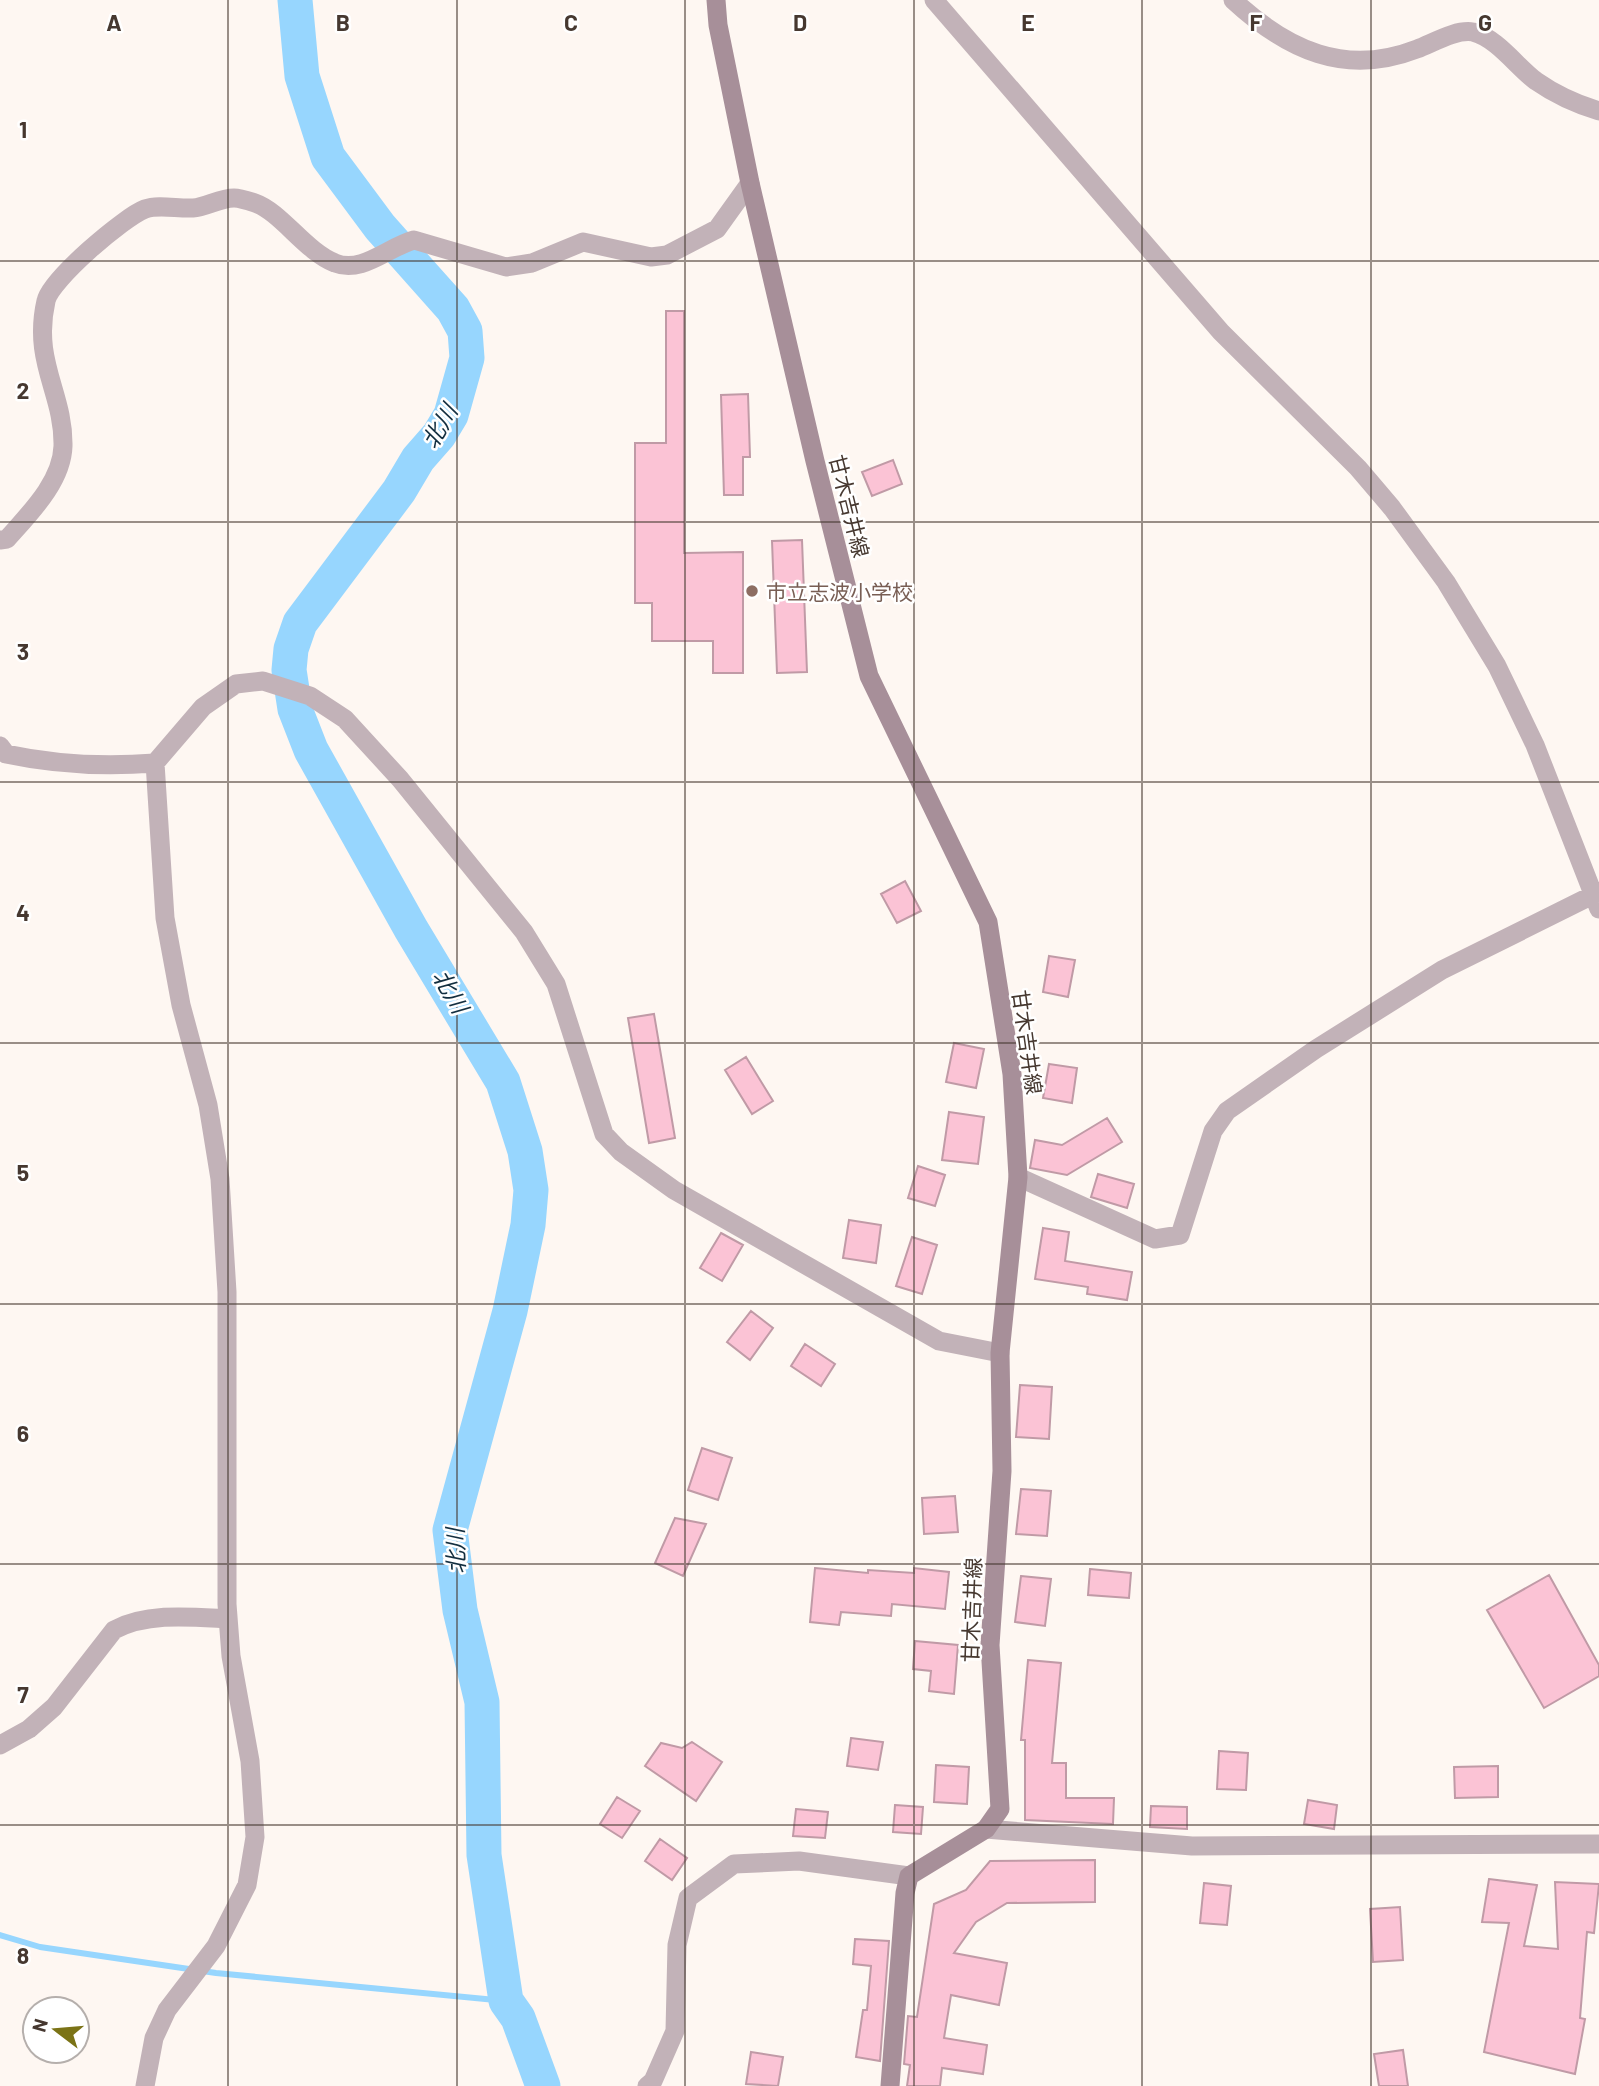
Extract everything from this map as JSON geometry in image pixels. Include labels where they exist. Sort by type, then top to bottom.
[{"type":"main road","name":"甘木吉井線","points":[[716,0],[718,25],[750,183],[869,676],[988,922],[1012,1074],[1018,1177],[1000,1353],[1002,1471],[990,1645],[1000,1809],[986,1829]]},
{"type":"main road","points":[[890,2086],[905,1893],[909,1876],[986,1829]]},
{"type":"street","points":[[934,0],[1221,332],[1348,458],[1392,508],[1446,582],[1497,666],[1535,746],[1597,898],[1442,970],[1316,1049],[1227,1111],[1213,1131],[1180,1235],[1156,1239],[1018,1177]]},
{"type":"street","points":[[1233,0],[1289,44],[1342,61],[1396,57],[1458,34],[1472,32],[1486,38],[1536,81],[1558,94],[1599,111]]},
{"type":"street","points":[[0,540],[7,539],[41,500],[52,482],[64,448],[61,423],[46,371],[40,326],[47,294],[125,219],[148,208],[194,208],[233,198],[257,203],[335,263],[358,266],[400,244],[414,240],[506,267],[532,263],[583,242],[651,257],[667,254],[717,229],[750,183]]},
{"type":"street","points":[[145,2086],[153,2038],[167,2010],[216,1946],[247,1885],[255,1837],[251,1774],[228,1619],[228,1293],[220,1179],[208,1105],[181,1005],[165,918],[155,763],[203,707],[236,684],[263,681],[310,696],[345,719],[400,779],[524,932],[556,984],[604,1134],[621,1152],[674,1190],[939,1342],[1000,1353]]},
{"type":"street","points":[[0,746],[6,754],[54,764],[102,767],[155,763]]},
{"type":"street","points":[[0,1745],[29,1728],[54,1707],[114,1630],[125,1624],[163,1618],[228,1619]]},
{"type":"street","points":[[986,1829],[1192,1846],[1599,1844]]},
{"type":"street","points":[[647,2086],[653,2081],[675,2031],[677,1945],[688,1898],[734,1864],[799,1861],[909,1876]]},
{"type":"building","points":[[666,311],[684,311],[684,553],[743,552],[743,673],[713,673],[713,641],[652,641],[652,603],[635,603],[635,443],[666,443]]},
{"type":"building","points":[[748,394],[750,457],[743,457],[743,495],[724,495],[721,395]]},
{"type":"building","points":[[893,460],[902,484],[872,496],[862,472]]},
{"type":"building","points":[[802,540],[807,672],[777,673],[772,541]]},
{"type":"building","points":[[905,881],[921,911],[897,923],[881,894]]},
{"type":"building","points":[[1049,956],[1075,960],[1068,997],[1043,992]]},
{"type":"building","points":[[654,1014],[675,1138],[649,1143],[628,1018]]},
{"type":"building","points":[[954,1043],[984,1049],[976,1088],[946,1082]]},
{"type":"building","points":[[746,1057],[773,1101],[752,1114],[725,1070]]},
{"type":"building","points":[[1049,1064],[1077,1068],[1072,1103],[1043,1098]]},
{"type":"building","points":[[949,1112],[984,1117],[978,1164],[942,1160]]},
{"type":"building","points":[[1107,1118],[1122,1142],[1067,1175],[1030,1168],[1035,1140],[1062,1145]]},
{"type":"building","points":[[918,1166],[945,1175],[935,1206],[908,1198]]},
{"type":"building","points":[[1098,1174],[1134,1184],[1127,1208],[1091,1197]]},
{"type":"building","points":[[849,1220],[881,1225],[876,1263],[843,1258]]},
{"type":"building","points":[[1043,1228],[1069,1232],[1065,1261],[1132,1272],[1127,1300],[1087,1294],[1088,1287],[1035,1279]]},
{"type":"building","points":[[721,1233],[743,1245],[722,1281],[700,1268]]},
{"type":"building","points":[[912,1237],[937,1245],[922,1294],[896,1286]]},
{"type":"building","points":[[751,1311],[773,1328],[750,1360],[727,1342]]},
{"type":"building","points":[[805,1344],[835,1364],[821,1386],[791,1366]]},
{"type":"building","points":[[1020,1385],[1052,1387],[1049,1439],[1016,1437]]},
{"type":"building","points":[[702,1448],[732,1458],[718,1500],[688,1490]]},
{"type":"building","points":[[1021,1489],[1051,1491],[1047,1536],[1016,1534]]},
{"type":"building","points":[[955,1496],[958,1532],[924,1534],[922,1498]]},
{"type":"building","points":[[675,1518],[706,1524],[683,1576],[655,1563]]},
{"type":"building","points":[[815,1568],[868,1573],[868,1570],[914,1573],[914,1568],[949,1572],[945,1609],[892,1604],[891,1616],[841,1612],[839,1625],[810,1622]]},
{"type":"building","points":[[1090,1569],[1131,1573],[1129,1598],[1088,1595]]},
{"type":"building","points":[[1549,1575],[1599,1665],[1599,1676],[1544,1708],[1487,1610]]},
{"type":"building","points":[[1021,1576],[1051,1579],[1045,1626],[1015,1622]]},
{"type":"building","points":[[915,1641],[958,1645],[954,1694],[929,1691],[931,1671],[913,1669]]},
{"type":"building","points":[[1028,1660],[1061,1663],[1052,1763],[1066,1763],[1066,1798],[1114,1798],[1113,1824],[1025,1820],[1025,1740],[1021,1740]]},
{"type":"building","points":[[851,1738],[883,1742],[878,1770],[847,1766]]},
{"type":"building","points":[[692,1742],[722,1762],[696,1801],[645,1766],[661,1743],[682,1748]]},
{"type":"building","points":[[1219,1751],[1248,1753],[1246,1790],[1217,1789]]},
{"type":"building","points":[[936,1765],[969,1767],[967,1804],[934,1802]]},
{"type":"building","points":[[1498,1766],[1498,1797],[1455,1798],[1454,1767]]},
{"type":"building","points":[[617,1797],[640,1811],[622,1838],[600,1824]]},
{"type":"building","points":[[1308,1800],[1337,1805],[1334,1829],[1304,1824]]},
{"type":"building","points":[[895,1805],[923,1807],[921,1834],[893,1832]]},
{"type":"building","points":[[1151,1806],[1187,1807],[1187,1829],[1150,1827]]},
{"type":"building","points":[[796,1809],[828,1812],[825,1838],[793,1836]]},
{"type":"building","points":[[660,1839],[687,1858],[672,1880],[645,1861]]},
{"type":"building","points":[[1095,1860],[1095,1902],[1007,1903],[976,1922],[954,1953],[1007,1963],[999,2005],[951,1995],[944,2038],[987,2045],[983,2074],[942,2068],[940,2086],[907,2086],[910,2065],[904,2064],[908,2016],[917,2017],[934,1904],[966,1890],[990,1861]]},
{"type":"building","points":[[1489,1879],[1537,1885],[1524,1946],[1558,1949],[1555,1882],[1599,1884],[1594,1933],[1587,1932],[1580,2018],[1585,2019],[1575,2074],[1484,2052],[1509,1923],[1482,1922]]},
{"type":"building","points":[[1204,1883],[1231,1886],[1227,1925],[1200,1923]]},
{"type":"building","points":[[1400,1907],[1403,1960],[1373,1962],[1370,1909]]},
{"type":"building","points":[[855,1939],[889,1941],[880,2061],[856,2057],[863,2010],[867,2010],[871,1966],[853,1964]]},
{"type":"building","points":[[1403,2050],[1408,2086],[1379,2086],[1374,2054]]},
{"type":"building","points":[[751,2052],[783,2057],[778,2086],[746,2084]]},
{"type":"waterway","name":"北川","points":[[295,0],[302,76],[328,157],[380,227],[453,309],[465,331],[467,358],[451,415],[439,435],[418,459],[399,491],[300,623],[291,649],[289,670],[295,709],[311,750],[411,929],[503,1082],[525,1151],[531,1190],[528,1225],[510,1311],[450,1530],[460,1610],[482,1702],[484,1855],[506,2001],[518,2018],[543,2086]]},
{"type":"waterway","points":[[0,1935],[40,1947],[216,1973],[506,2001]]},
{"type":"place","name":"市立志波小学校","points":[[752,591]]}]
